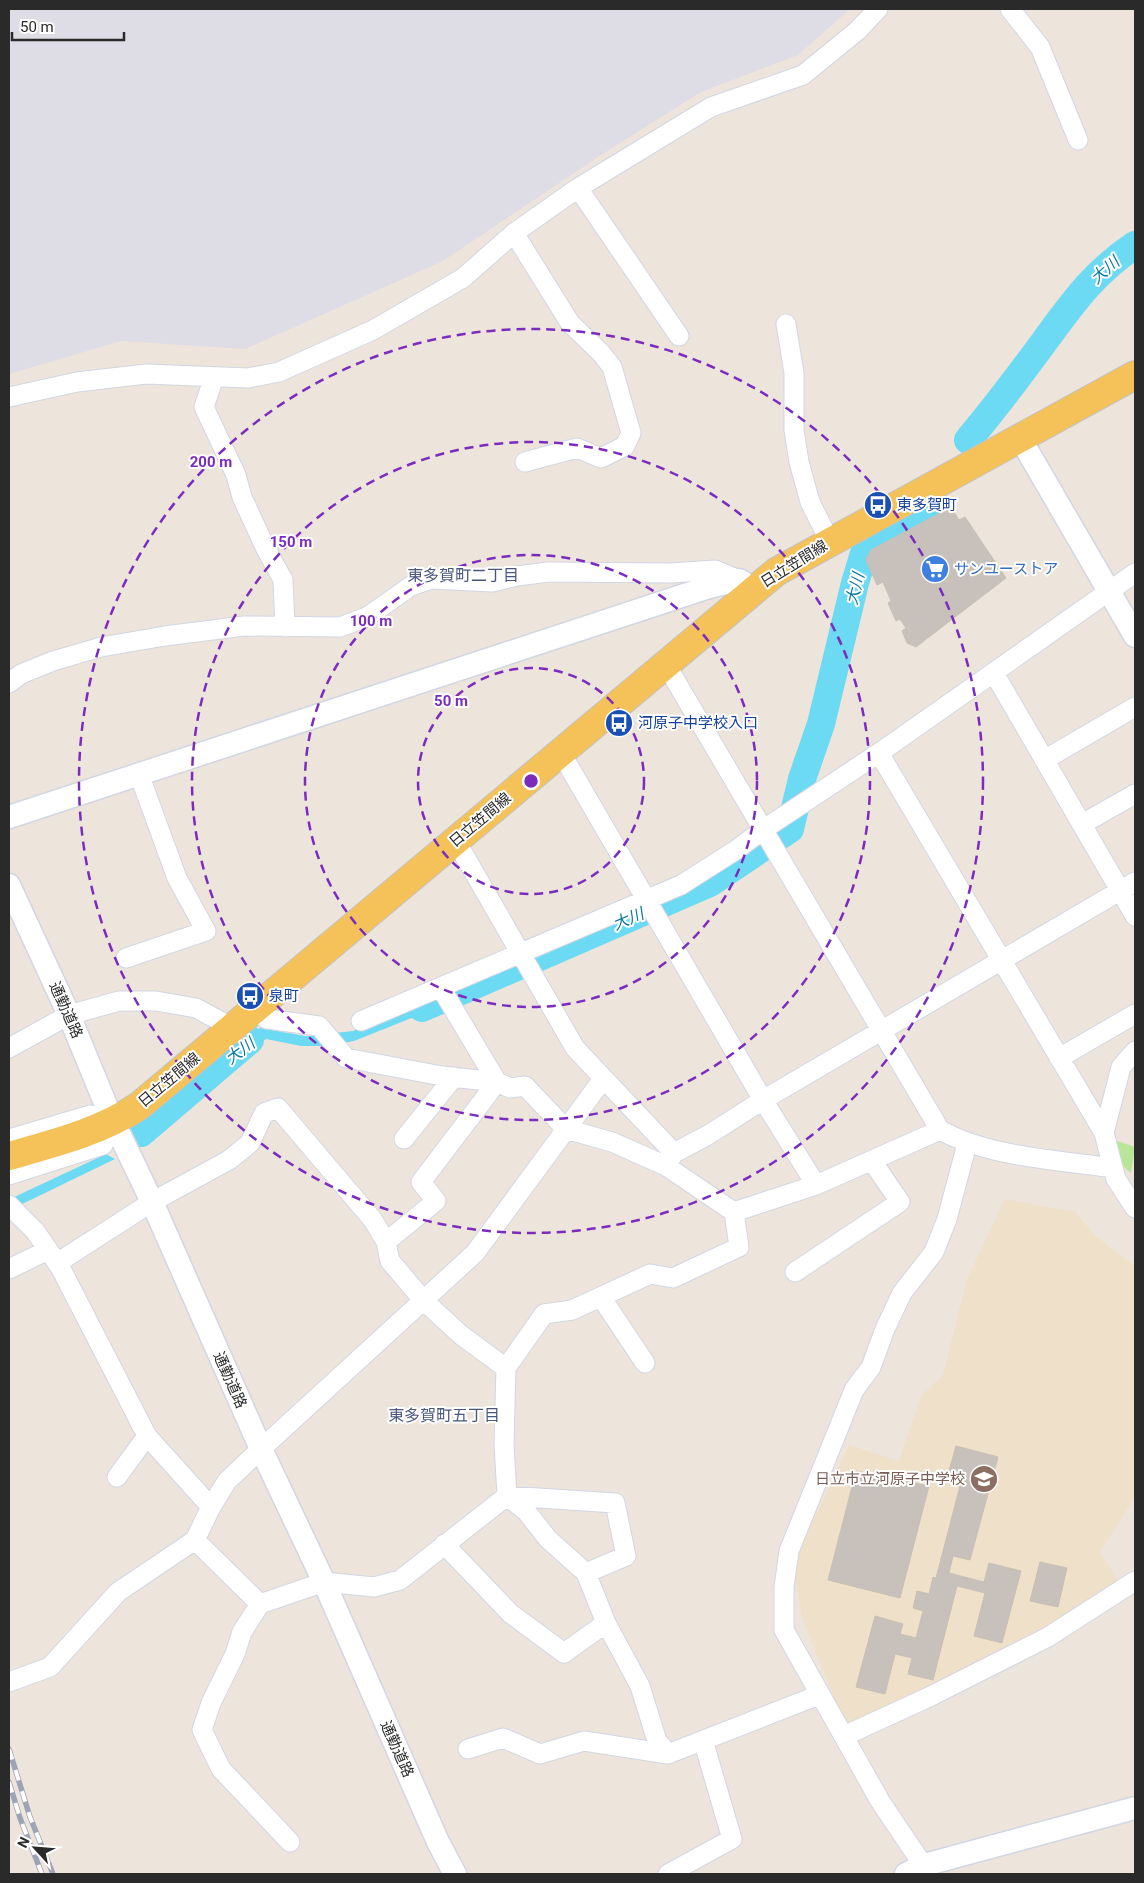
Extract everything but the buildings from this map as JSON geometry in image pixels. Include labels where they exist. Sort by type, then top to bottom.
[{"type":"main road","name":"日立笠間線","points":[[9,1156],[89,1132],[113,1122],[139,1106],[561,753],[665,663],[746,585],[776,572],[1135,375]]},
{"type":"street","points":[[9,397],[78,382],[146,374],[248,378],[279,372],[373,330],[463,278],[514,233],[578,188],[711,107],[803,75],[857,31],[878,9]]},
{"type":"street","points":[[1010,9],[1040,47],[1078,140]]},
{"type":"street","points":[[578,188],[679,336]]},
{"type":"street","points":[[514,233],[570,323],[601,353],[612,367],[631,432],[625,446],[601,458],[577,448],[525,462]]},
{"type":"street","points":[[786,324],[794,373],[794,430],[799,462],[810,502],[830,542]]},
{"type":"street","points":[[214,378],[204,407],[236,475],[242,496],[265,547],[283,580],[285,626]]},
{"type":"street","points":[[1020,438],[1135,636]]},
{"type":"street","points":[[9,683],[21,674],[53,661],[101,647],[165,636],[244,626],[340,626],[367,617],[411,586],[431,579],[492,582],[517,576],[548,572],[670,573],[715,570],[746,585]]},
{"type":"street","points":[[361,1021],[444,994],[651,906],[736,850],[769,837],[795,810],[994,674],[1135,573]]},
{"type":"street","points":[[9,817],[709,587],[746,585]]},
{"type":"street","points":[[665,663],[940,1130],[967,1144],[1041,1158],[1113,1168]]},
{"type":"street","points":[[994,674],[1082,824],[1128,886],[1135,916]]},
{"type":"street","points":[[1044,760],[1135,707]]},
{"type":"street","points":[[561,753],[763,1100],[816,1186]]},
{"type":"street","points":[[879,753],[1104,1133],[1116,1179],[1135,1208]]},
{"type":"street","points":[[126,958],[206,931],[177,878],[139,774]]},
{"type":"street","points":[[1082,824],[1135,794]]},
{"type":"street","points":[[456,840],[575,1048],[670,1160],[734,1212],[739,1247],[673,1278],[650,1274],[572,1310],[544,1314],[506,1368],[504,1444],[507,1496],[526,1511],[548,1539],[586,1573],[606,1623],[640,1686],[657,1741],[668,1754]]},
{"type":"street","name":"通勤道路","points":[[9,885],[69,1016],[113,1122],[152,1202],[261,1449],[324,1582],[438,1842],[455,1874]]},
{"type":"street","points":[[670,1160],[763,1100],[1002,962],[1128,886]]},
{"type":"street","points":[[444,994],[497,1082]]},
{"type":"street","points":[[9,1048],[69,1016],[119,1001],[156,1001],[241,1019],[268,1019],[319,1026],[346,1058],[454,1077],[497,1082],[510,1088],[525,1086],[566,1129],[670,1160]]},
{"type":"street","points":[[1059,1058],[1135,1014]]},
{"type":"street","points":[[1104,1133],[1121,1067],[1135,1050]]},
{"type":"street","points":[[404,1139],[454,1077]]},
{"type":"street","points":[[9,1682],[50,1667],[118,1592],[195,1540],[211,1506],[227,1482],[475,1254],[603,1079]]},
{"type":"street","points":[[386,1242],[436,1201],[420,1182],[497,1082]]},
{"type":"street","points":[[9,1269],[53,1257],[229,1160],[250,1143],[264,1113],[278,1108],[374,1220],[386,1242],[390,1261],[424,1301],[461,1335],[506,1368]]},
{"type":"street","points":[[9,1139],[90,1115],[113,1122],[103,1145],[9,1175]]},
{"type":"street","points":[[734,1212],[816,1186],[940,1130]]},
{"type":"street","points":[[967,1144],[947,1219],[934,1252],[902,1293],[885,1329],[871,1367],[854,1390],[789,1550],[784,1587],[784,1630],[920,1871],[1135,1808]]},
{"type":"street","points":[[795,1272],[900,1202],[872,1161]]},
{"type":"street","points":[[11,1207],[35,1231],[53,1257],[146,1436],[211,1506]]},
{"type":"street","points":[[601,1297],[645,1363]]},
{"type":"street","points":[[118,1477],[146,1436]]},
{"type":"street","points":[[290,1842],[221,1769],[202,1730],[211,1703],[235,1654],[242,1632],[260,1604],[324,1582],[374,1587],[400,1580],[507,1496],[616,1503],[626,1556],[586,1573]]},
{"type":"street","points":[[195,1540],[260,1604]]},
{"type":"street","points":[[444,1544],[510,1614],[564,1653],[606,1623]]},
{"type":"street","points":[[844,1736],[929,1698],[1048,1637],[1135,1581]]},
{"type":"street","points":[[468,1748],[503,1738],[540,1754],[584,1741],[668,1754],[819,1695]]},
{"type":"street","points":[[668,1874],[732,1839],[703,1740]]},
{"type":"shaded area","points":[[9,9],[850,9],[798,55],[701,92],[601,155],[443,261],[245,349],[121,341],[9,374]]},
{"type":"shaded area","name":"日立市立河原子中学校","points":[[1005,1199],[1076,1212],[1094,1235],[1135,1266],[1135,1497],[1100,1552],[1121,1585],[978,1666],[845,1725],[802,1618],[793,1564],[849,1445],[899,1461],[921,1396],[943,1375],[967,1279]]},
{"type":"green space","points":[[1117,1141],[1135,1147],[1131,1173],[1119,1159]]},
{"type":"water","points":[[439,996],[444,1005],[354,1041],[342,1043],[335,1033],[353,1031]]},
{"type":"water","points":[[260,1028],[305,1036],[319,1036],[328,1046],[301,1046],[266,1039],[254,1045],[225,1068],[219,1061]]},
{"type":"water","points":[[212,1066],[219,1075],[145,1137],[140,1130]]},
{"type":"water","points":[[106,1154],[115,1159],[16,1207],[10,1199]]},
{"type":"waterway","name":"大川","points":[[968,440],[1085,289],[1107,266],[1135,245]]},
{"type":"waterway","name":"大川","points":[[422,1008],[710,883],[790,829],[802,779],[821,724],[855,583],[865,550],[930,514]]},
{"type":"waterway","name":"大川","points":[[141,1133],[250,1040]]},
{"type":"railway","points":[[9,1749],[30,1817],[53,1874]]},
{"type":"railway","points":[[9,1782],[20,1818],[42,1874]]},
{"type":"place","name":"東多賀町","points":[[878,505]]},
{"type":"place","name":"サンユーストア","points":[[935,569]]},
{"type":"place","name":"河原子中学校入口","points":[[619,723]]},
{"type":"place","name":"泉町","points":[[250,996]]},
{"type":"place","name":"日立市立河原子中学校","points":[[984,1479]]},
{"type":"district","name":"東多賀町二丁目","points":[[463,575]]},
{"type":"district","name":"東多賀町五丁目","points":[[444,1415]]}]
